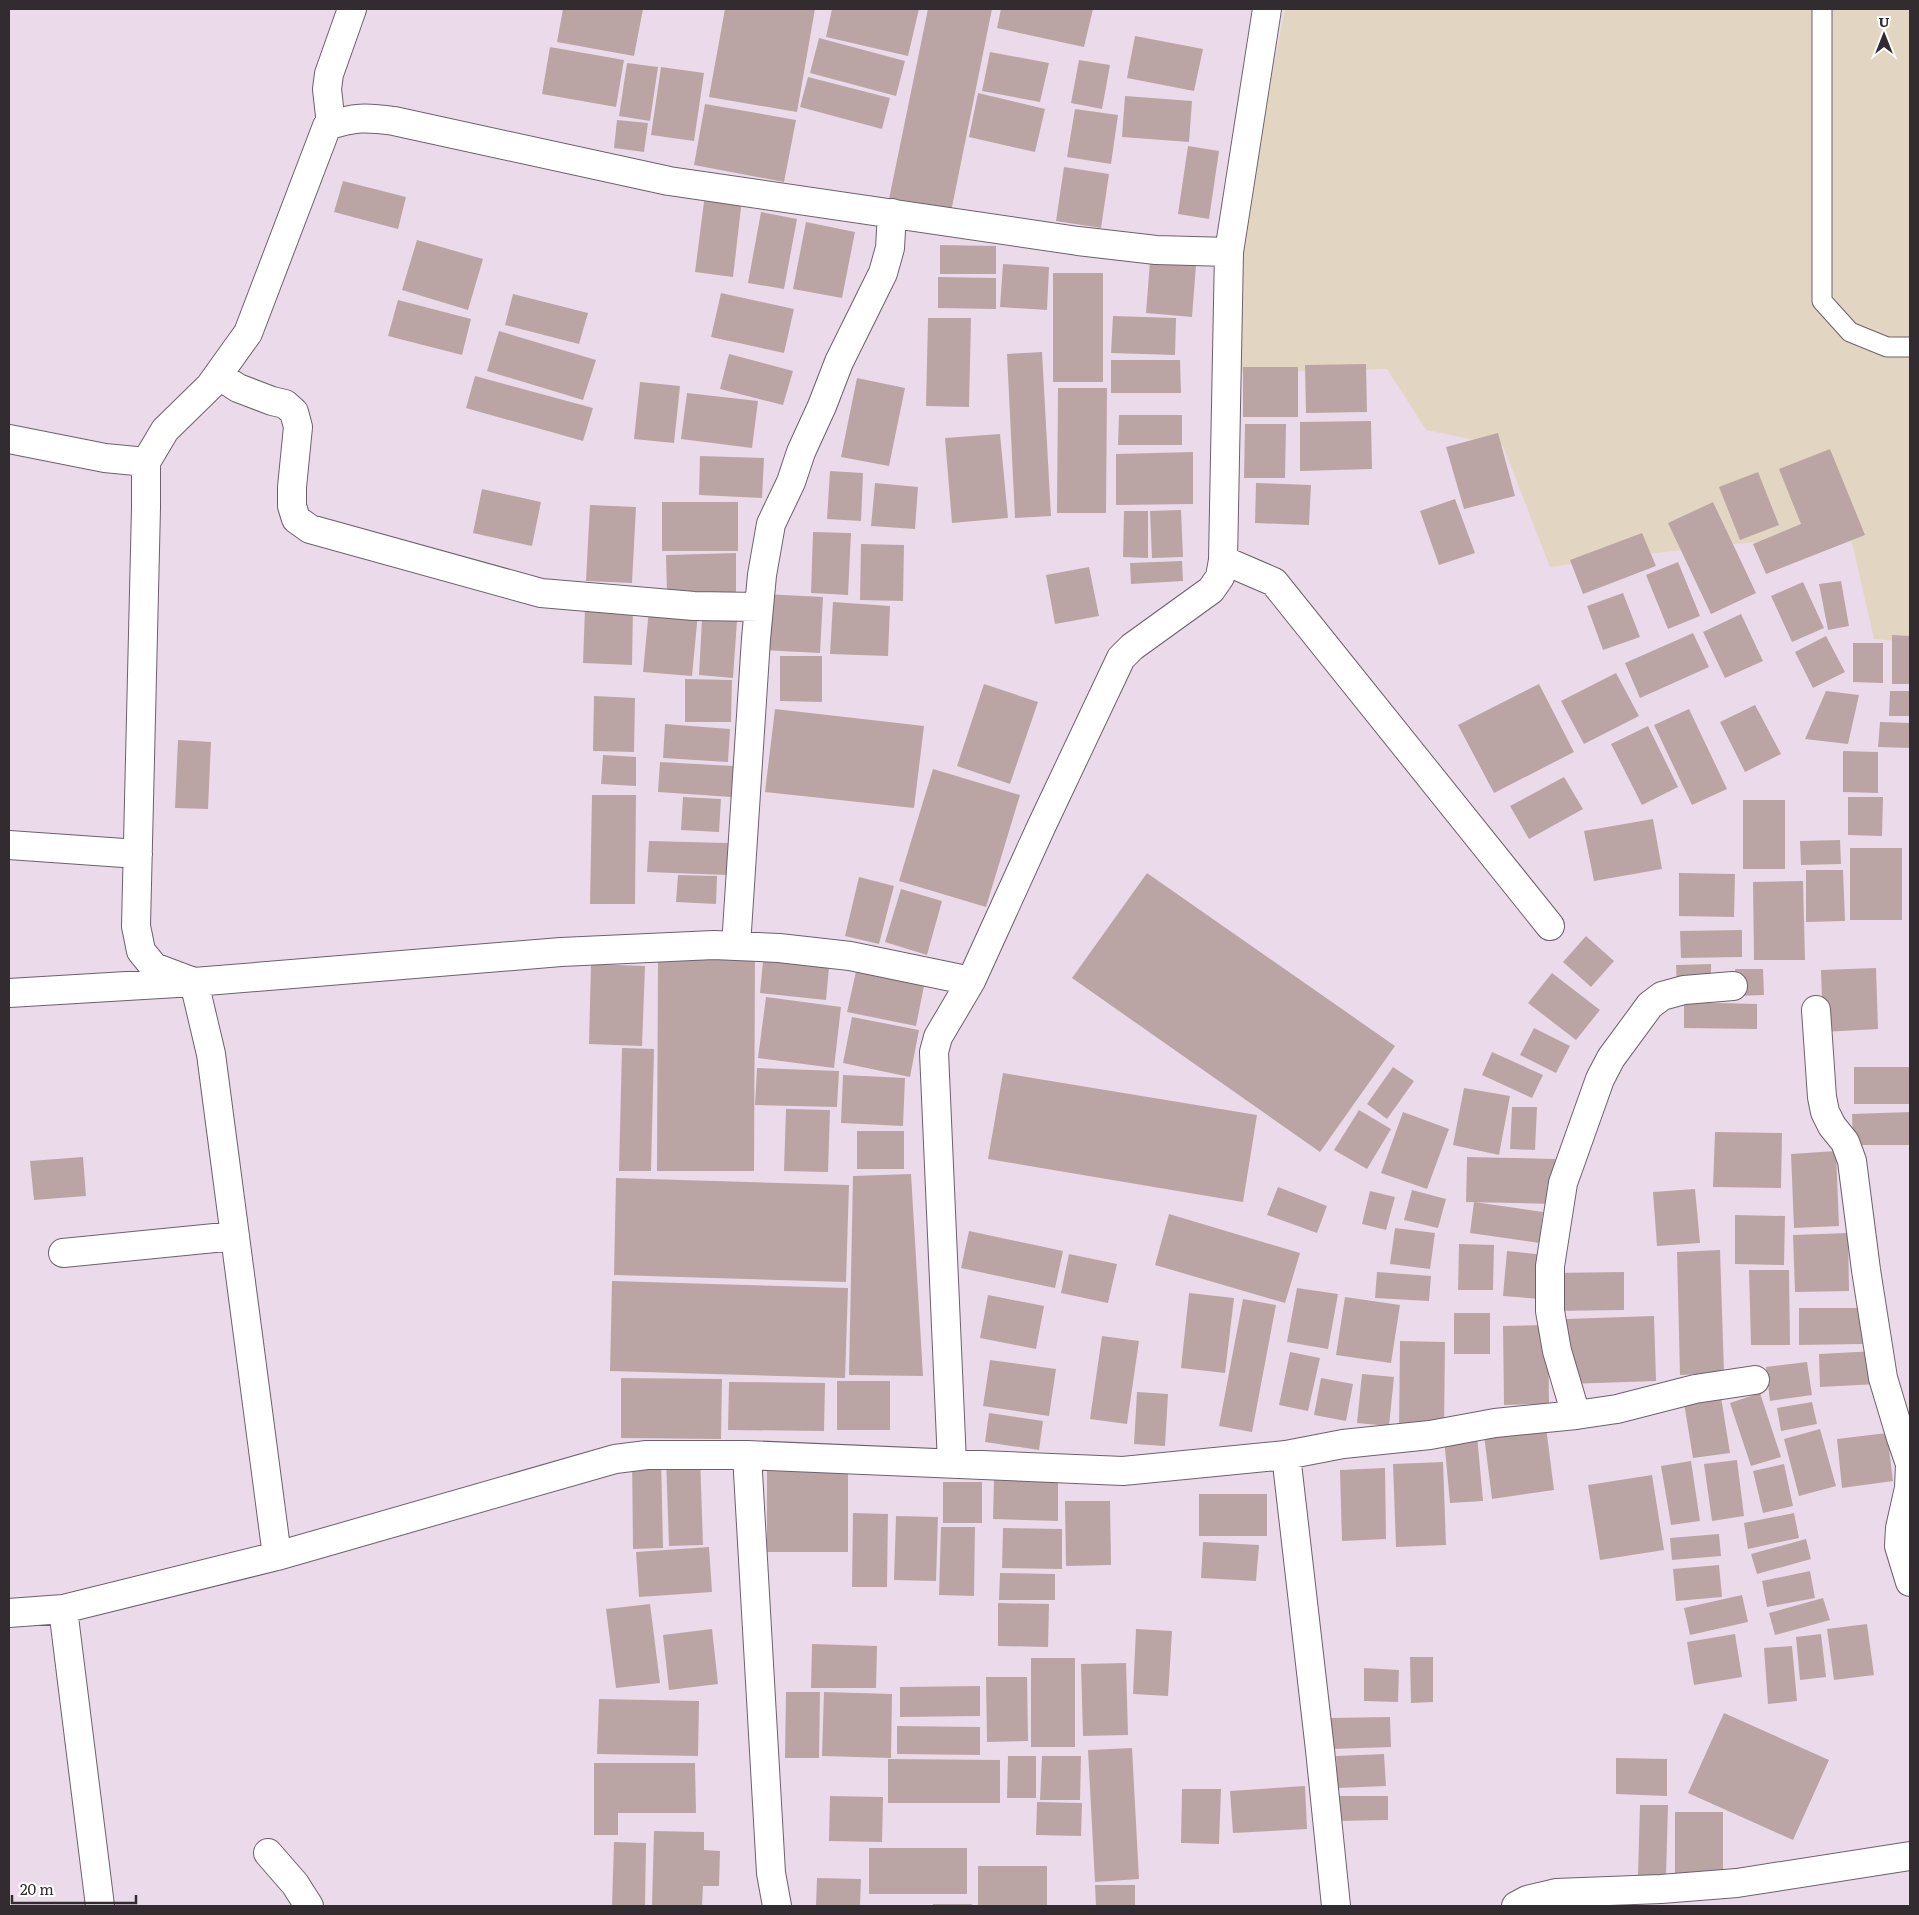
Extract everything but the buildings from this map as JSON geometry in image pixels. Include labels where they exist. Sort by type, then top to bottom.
[{"type":"street","points":[[331,125],[327,89],[329,74],[352,9]]},
{"type":"street","points":[[952,1463],[934,1052],[938,1037],[971,981],[1121,658],[1132,647],[1211,590],[1220,577],[1223,560],[1229,252],[1266,9]]},
{"type":"street","points":[[194,982],[154,967],[141,951],[136,926],[146,462],[165,430],[210,386],[248,333],[327,126],[346,120],[369,118],[394,121],[669,181],[1078,241],[1156,250],[1229,252]]},
{"type":"street","points":[[736,946],[745,784],[753,705],[759,607],[762,575],[771,524],[791,482],[801,452],[839,362],[883,273],[890,248],[892,213]]},
{"type":"street","points":[[218,375],[238,388],[272,402],[285,404],[294,412],[298,427],[292,506],[296,519],[310,529],[541,593],[694,606],[759,607]]},
{"type":"street","points":[[9,439],[105,458],[146,462]]},
{"type":"street","points":[[1223,560],[1274,582],[1550,926]]},
{"type":"street","points":[[9,845],[138,854]]},
{"type":"street","points":[[9,993],[194,982],[561,952],[714,944],[779,948],[850,956],[971,981]]},
{"type":"street","points":[[194,982],[211,1054],[277,1556]]},
{"type":"street","points":[[1576,1415],[1557,1351],[1550,1311],[1550,1266],[1563,1183],[1604,1072],[1611,1058],[1650,1005],[1662,996],[1684,990],[1733,986]]},
{"type":"street","points":[[1816,1010],[1822,1097],[1825,1112],[1832,1126],[1845,1142],[1852,1161],[1866,1270],[1883,1378],[1900,1438],[1910,1464],[1909,1488],[1900,1528],[1905,1545],[1910,1582]]},
{"type":"street","points":[[62,1252],[235,1236]]},
{"type":"street","points":[[9,1613],[63,1609],[277,1556],[615,1459],[647,1455],[746,1455],[1123,1471],[1286,1455],[1343,1444],[1430,1435],[1494,1423],[1576,1415],[1617,1408],[1696,1389],[1755,1380]]},
{"type":"street","points":[[746,1455],[771,1873],[777,1906]]},
{"type":"street","points":[[1286,1455],[1336,1906]]},
{"type":"street","points":[[63,1609],[100,1906]]},
{"type":"street","points":[[268,1853],[295,1884],[309,1906]]},
{"type":"street","points":[[1516,1906],[1527,1900],[1556,1892],[1661,1889],[1737,1883],[1910,1856]]},
{"type":"lane","points":[[1822,9],[1822,301],[1850,332],[1887,347],[1910,347]]},
{"type":"shaded area","points":[[1285,9],[1910,9],[1910,642],[1874,639],[1850,534],[1712,546],[1550,567],[1503,446],[1426,430],[1387,369],[1230,373],[1248,193]]}]
